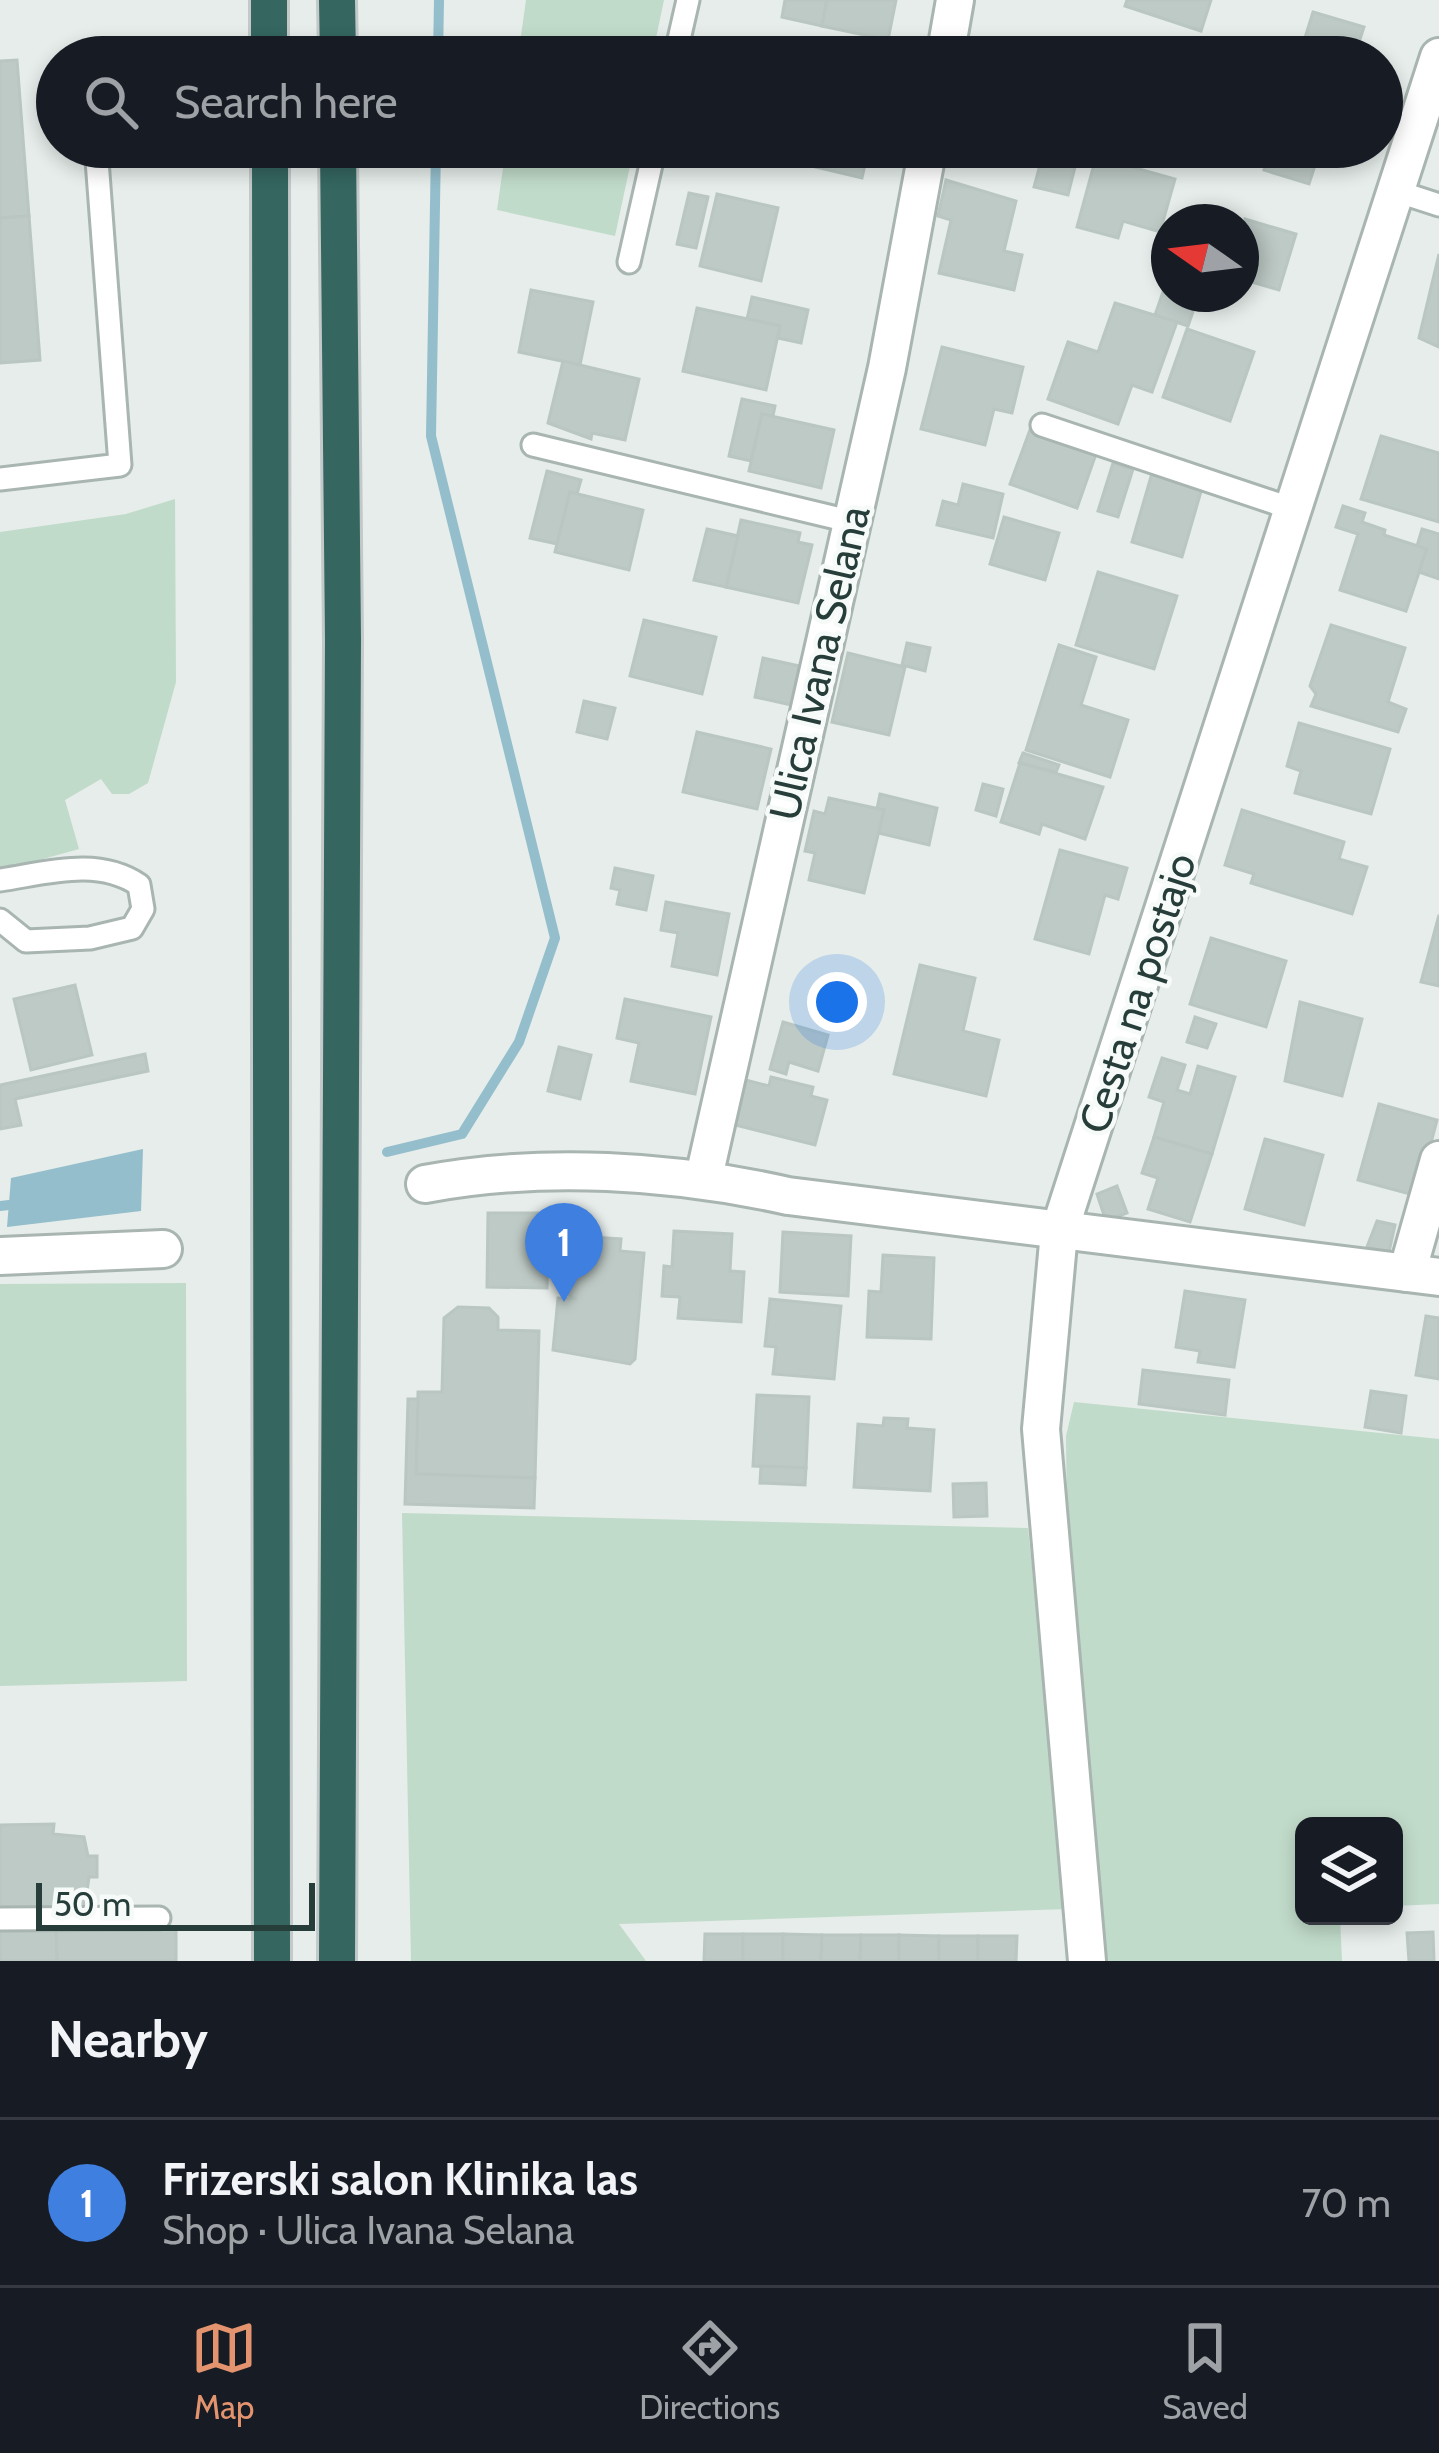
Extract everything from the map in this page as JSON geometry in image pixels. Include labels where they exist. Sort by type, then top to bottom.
[{"type":"highway","points":[[269,0],[269,36]]},
{"type":"highway","points":[[337,0],[338,36]]},
{"type":"highway","points":[[269,168],[272,1961]]},
{"type":"highway","points":[[338,168],[343,639],[338,1961]]},
{"type":"street","points":[[949,36],[955,0]]},
{"type":"street","name":"Cesta na postajo","points":[[1087,1961],[1041,1429],[1059,1232],[1439,57]]},
{"type":"street","name":"Ulica Ivana Selana","points":[[704,1177],[887,368],[924,168]]},
{"type":"street","points":[[425,1184],[485,1173],[704,1177],[788,1196],[1423,1275],[1439,1160]]},
{"type":"street","points":[[0,1256],[164,1249]]},
{"type":"lane","points":[[680,36],[688,0]]},
{"type":"lane","points":[[0,479],[120,464],[99,168]]},
{"type":"lane","points":[[629,262],[650,168]]},
{"type":"lane","points":[[1396,190],[1439,205]]},
{"type":"lane","points":[[1042,425],[1293,508]]},
{"type":"lane","points":[[533,445],[849,521]]},
{"type":"lane","points":[[0,880],[80,869],[118,871],[139,885],[143,909],[132,928],[90,938],[26,941],[0,920]]},
{"type":"lane","points":[[0,1919],[159,1918]]},
{"type":"green space","points":[[526,0],[664,0],[656,36],[521,36]]},
{"type":"green space","points":[[503,168],[630,168],[615,236],[497,210]]},
{"type":"green space","points":[[175,499],[176,682],[148,783],[129,794],[112,794],[101,779],[65,800],[79,849],[0,871],[0,532],[126,514]]},
{"type":"green space","points":[[186,1283],[187,1681],[0,1686],[0,1284]]},
{"type":"green space","points":[[1074,1402],[1439,1439],[1439,1904],[1403,1906],[1403,1817],[1295,1817],[1295,1925],[1340,1925],[1342,1961],[1107,1961],[1067,1523],[1066,1436]]},
{"type":"green space","points":[[402,1513],[1028,1528],[1067,1909],[619,1924],[646,1961],[411,1961]]},
{"type":"water","points":[[143,1149],[141,1211],[7,1227],[11,1178]]},
{"type":"building","points":[[785,0],[827,0],[822,26],[782,17]]},
{"type":"building","points":[[827,0],[896,0],[889,36],[822,26]]},
{"type":"building","points":[[1127,0],[1211,0],[1201,31],[1125,6]]},
{"type":"building","points":[[1313,12],[1364,27],[1361,36],[1306,36]]},
{"type":"building","points":[[17,60],[29,216],[0,218],[0,61]]},
{"type":"building","points":[[819,168],[864,168],[862,178]]},
{"type":"building","points":[[1039,168],[1075,168],[1068,195],[1034,187]]},
{"type":"building","points":[[1093,168],[1136,168],[1175,179],[1168,204],[1151,204],[1151,229],[1123,221],[1118,238],[1077,227]]},
{"type":"building","points":[[1265,168],[1314,168],[1309,184]]},
{"type":"building","points":[[946,180],[1016,201],[1004,251],[1022,255],[1014,290],[939,273],[951,220],[938,216]]},
{"type":"building","points":[[689,193],[708,197],[696,248],[677,244]]},
{"type":"building","points":[[717,194],[778,208],[761,281],[700,266]]},
{"type":"building","points":[[29,216],[40,360],[0,363],[0,218]]},
{"type":"building","points":[[1259,223],[1296,234],[1279,290],[1259,284]]},
{"type":"building","points":[[1439,254],[1439,347],[1419,338]]},
{"type":"building","points":[[531,290],[593,302],[580,365],[519,352]]},
{"type":"building","points":[[752,297],[808,310],[801,343],[778,338],[780,326],[747,319]]},
{"type":"building","points":[[1115,303],[1177,322],[1152,392],[1132,385],[1118,424],[1048,399],[1068,342],[1098,352]]},
{"type":"building","points":[[697,308],[780,326],[766,390],[683,371]]},
{"type":"building","points":[[1156,312],[1193,312],[1188,326]]},
{"type":"building","points":[[1187,329],[1254,352],[1230,421],[1163,397]]},
{"type":"building","points":[[942,347],[1023,367],[1012,413],[994,409],[985,445],[921,429]]},
{"type":"building","points":[[563,361],[639,379],[625,440],[592,433],[591,439],[548,423]]},
{"type":"building","points":[[742,399],[775,406],[773,416],[762,414],[751,461],[729,456]]},
{"type":"building","points":[[762,414],[834,430],[821,488],[749,471]]},
{"type":"building","points":[[1030,430],[1096,454],[1077,508],[1010,484]]},
{"type":"building","points":[[1381,436],[1439,453],[1439,522],[1361,499]]},
{"type":"building","points":[[1113,463],[1133,469],[1118,517],[1098,511]]},
{"type":"building","points":[[547,471],[581,480],[577,494],[570,492],[557,544],[530,538]]},
{"type":"building","points":[[1152,473],[1202,488],[1182,557],[1132,542]]},
{"type":"building","points":[[963,484],[1003,494],[993,538],[937,525],[943,501],[958,505]]},
{"type":"building","points":[[570,492],[643,510],[629,570],[555,552]]},
{"type":"building","points":[[1343,506],[1365,513],[1362,522],[1385,530],[1384,535],[1427,549],[1406,611],[1340,590],[1358,534],[1336,527]]},
{"type":"building","points":[[1004,517],[1059,533],[1045,580],[990,564]]},
{"type":"building","points":[[741,520],[800,533],[798,542],[812,545],[798,603],[726,587]]},
{"type":"building","points":[[707,529],[738,536],[726,587],[694,580]]},
{"type":"building","points":[[1422,529],[1439,534],[1439,579],[1419,572],[1427,549],[1417,546]]},
{"type":"building","points":[[1098,572],[1177,596],[1154,669],[1076,645]]},
{"type":"building","points":[[644,620],[716,637],[702,694],[630,676]]},
{"type":"building","points":[[1331,625],[1405,648],[1388,702],[1406,709],[1398,732],[1311,706],[1316,694],[1310,686]]},
{"type":"building","points":[[907,643],[930,648],[925,671],[902,665]]},
{"type":"building","points":[[1059,645],[1096,657],[1081,705],[1128,720],[1110,777],[1026,750]]},
{"type":"building","points":[[848,653],[905,667],[889,735],[832,722]]},
{"type":"building","points":[[763,658],[799,666],[791,705],[755,697]]},
{"type":"building","points":[[584,701],[615,708],[607,739],[577,732]]},
{"type":"building","points":[[1299,723],[1390,749],[1371,814],[1295,793],[1301,771],[1287,766]]},
{"type":"building","points":[[697,732],[771,749],[757,809],[683,792]]},
{"type":"building","points":[[1023,753],[1059,765],[1056,772],[1019,763]]},
{"type":"building","points":[[1020,763],[1103,787],[1085,839],[1042,824],[1039,834],[1001,822]]},
{"type":"building","points":[[983,784],[1003,789],[996,816],[976,810]]},
{"type":"building","points":[[880,794],[937,808],[929,845],[878,833],[884,810],[877,809]]},
{"type":"building","points":[[829,798],[884,810],[864,893],[809,880],[815,853],[805,851],[814,811],[825,814]]},
{"type":"building","points":[[1242,810],[1344,842],[1339,859],[1367,867],[1352,914],[1251,883],[1254,874],[1225,865]]},
{"type":"building","points":[[1060,850],[1127,868],[1118,899],[1105,895],[1089,954],[1035,939]]},
{"type":"building","points":[[615,868],[653,876],[646,910],[617,904],[620,890],[611,888]]},
{"type":"building","points":[[666,902],[729,914],[717,975],[672,966],[678,933],[661,930]]},
{"type":"building","points":[[1439,915],[1439,986],[1421,982]]},
{"type":"building","points":[[1211,938],[1286,961],[1266,1027],[1190,1004]]},
{"type":"building","points":[[920,965],[975,978],[963,1031],[999,1040],[986,1096],[894,1074]]},
{"type":"building","points":[[75,985],[92,1055],[31,1070],[14,999]]},
{"type":"building","points":[[625,999],[711,1017],[695,1094],[631,1081],[639,1043],[617,1038]]},
{"type":"building","points":[[1300,1002],[1362,1019],[1342,1096],[1285,1081]]},
{"type":"building","points":[[1195,1017],[1216,1024],[1207,1048],[1187,1042]]},
{"type":"building","points":[[783,1022],[828,1035],[818,1071],[789,1062],[786,1074],[770,1069]]},
{"type":"building","points":[[559,1047],[591,1055],[580,1099],[548,1091]]},
{"type":"building","points":[[145,1054],[148,1071],[15,1099],[21,1125],[0,1129],[0,1085]]},
{"type":"building","points":[[1162,1058],[1185,1065],[1177,1090],[1190,1094],[1198,1066],[1235,1077],[1212,1154],[1154,1137],[1164,1102],[1149,1097]]},
{"type":"building","points":[[771,1077],[813,1087],[811,1096],[827,1100],[815,1145],[735,1125],[746,1080],[769,1086]]},
{"type":"building","points":[[1379,1104],[1437,1120],[1417,1196],[1358,1180]]},
{"type":"building","points":[[1154,1137],[1212,1154],[1190,1222],[1148,1209],[1158,1178],[1142,1173]]},
{"type":"building","points":[[1265,1139],[1323,1155],[1304,1225],[1245,1209]]},
{"type":"building","points":[[1117,1186],[1127,1213],[1106,1221],[1097,1194]]},
{"type":"building","points":[[488,1213],[548,1213],[547,1288],[487,1287]]},
{"type":"building","points":[[1377,1221],[1395,1225],[1389,1252],[1367,1247]]},
{"type":"building","points":[[674,1231],[732,1234],[730,1271],[744,1272],[741,1322],[678,1318],[680,1297],[662,1296],[664,1266],[672,1267]]},
{"type":"building","points":[[783,1232],[851,1236],[848,1296],[780,1292]]},
{"type":"building","points":[[576,1236],[621,1239],[620,1251],[644,1253],[635,1359],[630,1364],[553,1350],[558,1298],[577,1299],[568,1295]]},
{"type":"building","points":[[883,1255],[934,1258],[931,1339],[867,1337],[869,1291],[881,1292]]},
{"type":"building","points":[[1185,1291],[1245,1300],[1234,1367],[1198,1362],[1200,1351],[1176,1347]]},
{"type":"building","points":[[770,1299],[841,1306],[834,1379],[773,1374],[776,1347],[765,1346]]},
{"type":"building","points":[[458,1307],[489,1308],[498,1317],[498,1330],[539,1331],[535,1478],[416,1474],[418,1392],[442,1392],[444,1318]]},
{"type":"building","points":[[1426,1316],[1439,1318],[1439,1379],[1416,1375]]},
{"type":"building","points":[[1143,1370],[1229,1380],[1225,1415],[1139,1404]]},
{"type":"building","points":[[1371,1391],[1406,1396],[1401,1433],[1365,1427]]},
{"type":"building","points":[[757,1395],[809,1397],[806,1468],[753,1466]]},
{"type":"building","points":[[408,1399],[418,1399],[416,1474],[535,1478],[534,1508],[405,1504]]},
{"type":"building","points":[[884,1418],[908,1419],[907,1428],[934,1430],[930,1491],[854,1487],[858,1424],[883,1426]]},
{"type":"building","points":[[761,1466],[806,1468],[805,1485],[760,1483]]},
{"type":"building","points":[[986,1483],[987,1516],[954,1517],[953,1484]]},
{"type":"building","points":[[54,1824],[53,1834],[84,1837],[88,1856],[97,1856],[97,1877],[89,1877],[84,1912],[0,1914],[0,1825]]},
{"type":"building","points":[[176,1929],[176,1961],[57,1961],[56,1930]]},
{"type":"building","points":[[56,1930],[57,1961],[0,1961],[0,1931]]},
{"type":"building","points":[[1433,1932],[1434,1961],[1409,1961],[1407,1933]]},
{"type":"building","points":[[705,1934],[743,1934],[743,1961],[704,1961]]},
{"type":"building","points":[[743,1934],[783,1934],[783,1961],[743,1961]]},
{"type":"building","points":[[783,1934],[822,1935],[821,1961],[783,1961]]},
{"type":"building","points":[[822,1935],[861,1935],[860,1961],[821,1961]]},
{"type":"building","points":[[861,1935],[899,1935],[899,1961],[860,1961]]},
{"type":"building","points":[[899,1935],[939,1936],[939,1961],[899,1961]]},
{"type":"building","points":[[939,1936],[978,1936],[978,1961],[939,1961]]},
{"type":"building","points":[[978,1936],[1017,1936],[1016,1961],[978,1961]]},
{"type":"waterway","points":[[438,36],[439,0]]},
{"type":"waterway","points":[[387,1152],[462,1134],[519,1042],[555,938],[431,436],[436,168]]},
{"type":"waterway","points":[[0,1206],[9,1205]]},
{"type":"place","name":"Frizerski salon Klinika las","points":[[564,1302]]}]
